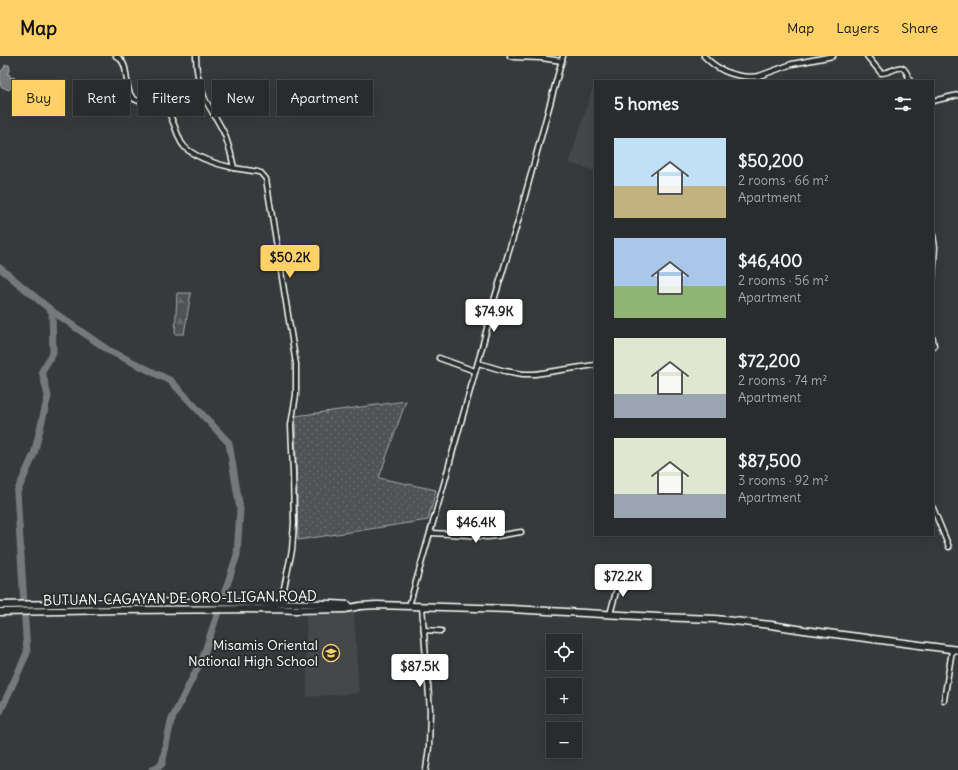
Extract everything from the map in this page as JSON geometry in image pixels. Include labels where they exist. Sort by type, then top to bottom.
[{"type":"highway","name":"BUTUAN-CAGAYAN DE ORO-ILIGAN ROAD","points":[[0,605],[185,602],[279,605],[295,610],[345,609],[377,605],[511,609],[715,619],[771,625],[955,650]]},
{"type":"highway","name":"BUTUAN-CAGAYAN DE ORO-ILIGAN ROAD","points":[[0,612],[184,610],[279,605]]},
{"type":"street","points":[[116,56],[120,58],[124,64],[132,97],[136,100],[155,101],[164,105],[181,143],[185,148],[195,155],[222,165],[261,173],[266,179],[296,364],[296,395],[291,425],[294,472],[294,523],[292,550],[279,605]]},
{"type":"street","points":[[196,56],[197,73],[201,89],[225,136],[230,148],[234,168]]},
{"type":"street","points":[[510,56],[562,61]]},
{"type":"street","points":[[409,606],[478,363],[495,297],[519,218],[563,56]]},
{"type":"street","points":[[704,56],[719,68],[734,74],[755,76],[759,76],[792,64],[832,56]]},
{"type":"street","points":[[867,56],[882,73],[899,67],[905,68],[910,80]]},
{"type":"street","points":[[934,101],[958,94]]},
{"type":"street","points":[[934,241],[934,262]]},
{"type":"street","points":[[439,358],[475,371]]},
{"type":"street","points":[[478,363],[505,371],[523,374],[535,374],[594,365]]},
{"type":"street","points":[[934,510],[949,547]]},
{"type":"street","points":[[430,533],[487,537],[521,532]]},
{"type":"street","points":[[610,614],[617,590],[634,580]]},
{"type":"street","points":[[422,607],[430,710],[429,747],[426,770]]},
{"type":"street","points":[[424,630],[441,631]]},
{"type":"street","points":[[944,700],[955,650]]},
{"type":"shaded area","points":[[5,65],[9,65],[10,69],[7,74],[9,74],[11,78],[14,77],[15,80],[12,80],[12,87],[9,90],[0,86],[0,72]]},
{"type":"shaded area","points":[[594,84],[594,171],[569,163]]},
{"type":"shaded area","name":"Misamis Oriental National High School","points":[[306,612],[354,612],[359,693],[307,697]]},
{"type":"green space","points":[[177,293],[191,293],[184,334],[175,334]]},
{"type":"green space","points":[[406,401],[379,478],[436,490],[428,520],[298,540],[295,416]]},
{"type":"waterway","points":[[0,268],[52,311],[53,353],[42,371],[48,396],[34,454],[17,492],[27,653],[0,712]]},
{"type":"waterway","points":[[52,311],[108,350],[171,381],[229,443],[240,509],[237,555],[203,657],[171,721],[162,764],[152,770]]},
{"type":"place","name":"Misamis Oriental National High School","points":[[331,653]]}]
